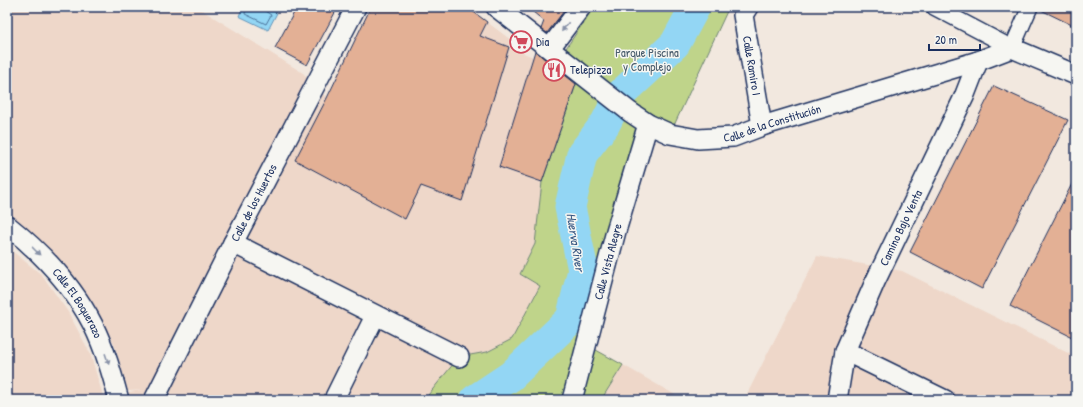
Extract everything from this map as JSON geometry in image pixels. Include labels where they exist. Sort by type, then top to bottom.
[{"type":"street","name":"Calle de los Huertos","points":[[154,400],[233,243],[356,7]]},
{"type":"street","name":"Calle de la Constitución","points":[[496,7],[630,112],[648,124],[674,136],[698,139],[733,137],[762,126],[978,61],[1012,48]]},
{"type":"street","points":[[550,48],[581,7]]},
{"type":"street","name":"Calle Ramiro I","points":[[748,7],[743,15],[762,126]]},
{"type":"street","points":[[934,7],[1012,48],[1076,75]]},
{"type":"street","points":[[1012,48],[1030,7]]},
{"type":"street","name":"Camino Bajo Venta","points":[[837,400],[845,351],[875,282],[964,96],[978,61]]},
{"type":"street","name":"Calle Vista Alegre","points":[[572,400],[616,231],[648,124]]},
{"type":"street","name":"Calle El Boquerazo","points":[[7,225],[34,248],[47,262],[65,282],[80,304],[92,324],[103,348],[119,400]]},
{"type":"street","points":[[233,243],[375,316],[459,357]]},
{"type":"street","points":[[335,397],[375,316]]},
{"type":"street","points":[[845,351],[945,400]]},
{"type":"shaded area","points":[[7,7],[197,7],[303,73],[327,98],[467,7],[511,40],[509,47],[533,57],[499,167],[542,182],[535,244],[520,274],[540,286],[512,339],[486,352],[459,357],[424,400],[7,400],[7,247],[42,275],[68,312],[90,353],[103,396],[142,390],[128,391],[114,343],[88,298],[59,259],[7,218]]},
{"type":"shaded area","points":[[817,256],[902,271],[1076,357],[1076,400],[744,400]]},
{"type":"shaded area","points":[[623,365],[684,400],[601,400]]},
{"type":"green space","name":"Parque Piscina y Complejo","points":[[594,7],[729,7],[670,134],[648,125],[587,345],[623,365],[601,400],[424,400],[459,357],[487,352],[512,339],[540,286],[520,274],[535,244],[542,182],[580,73],[560,57]]},
{"type":"water","points":[[243,7],[265,7],[277,13],[268,30],[239,16]]},
{"type":"building","points":[[297,7],[338,7],[307,65],[275,48]]},
{"type":"building","points":[[371,7],[467,7],[487,22],[480,36],[509,47],[462,201],[421,186],[405,219],[295,160]]},
{"type":"building","points":[[527,7],[567,7],[547,33],[541,29],[544,21]]},
{"type":"building","points":[[1039,7],[1076,7],[1076,27],[1039,9]]},
{"type":"building","points":[[535,51],[576,84],[542,182],[499,167]]},
{"type":"building","points":[[994,86],[1068,120],[982,289],[910,252]]},
{"type":"building","points":[[1076,176],[1076,339],[1010,306]]},
{"type":"waterway","name":"Huerva River","points":[[475,400],[511,376],[571,319],[583,270],[570,207],[582,154],[605,124],[620,95],[675,44],[695,7]]},
{"type":"place","name":"Dia","points":[[521,42]]},
{"type":"place","name":"Telepizza","points":[[554,70]]}]
